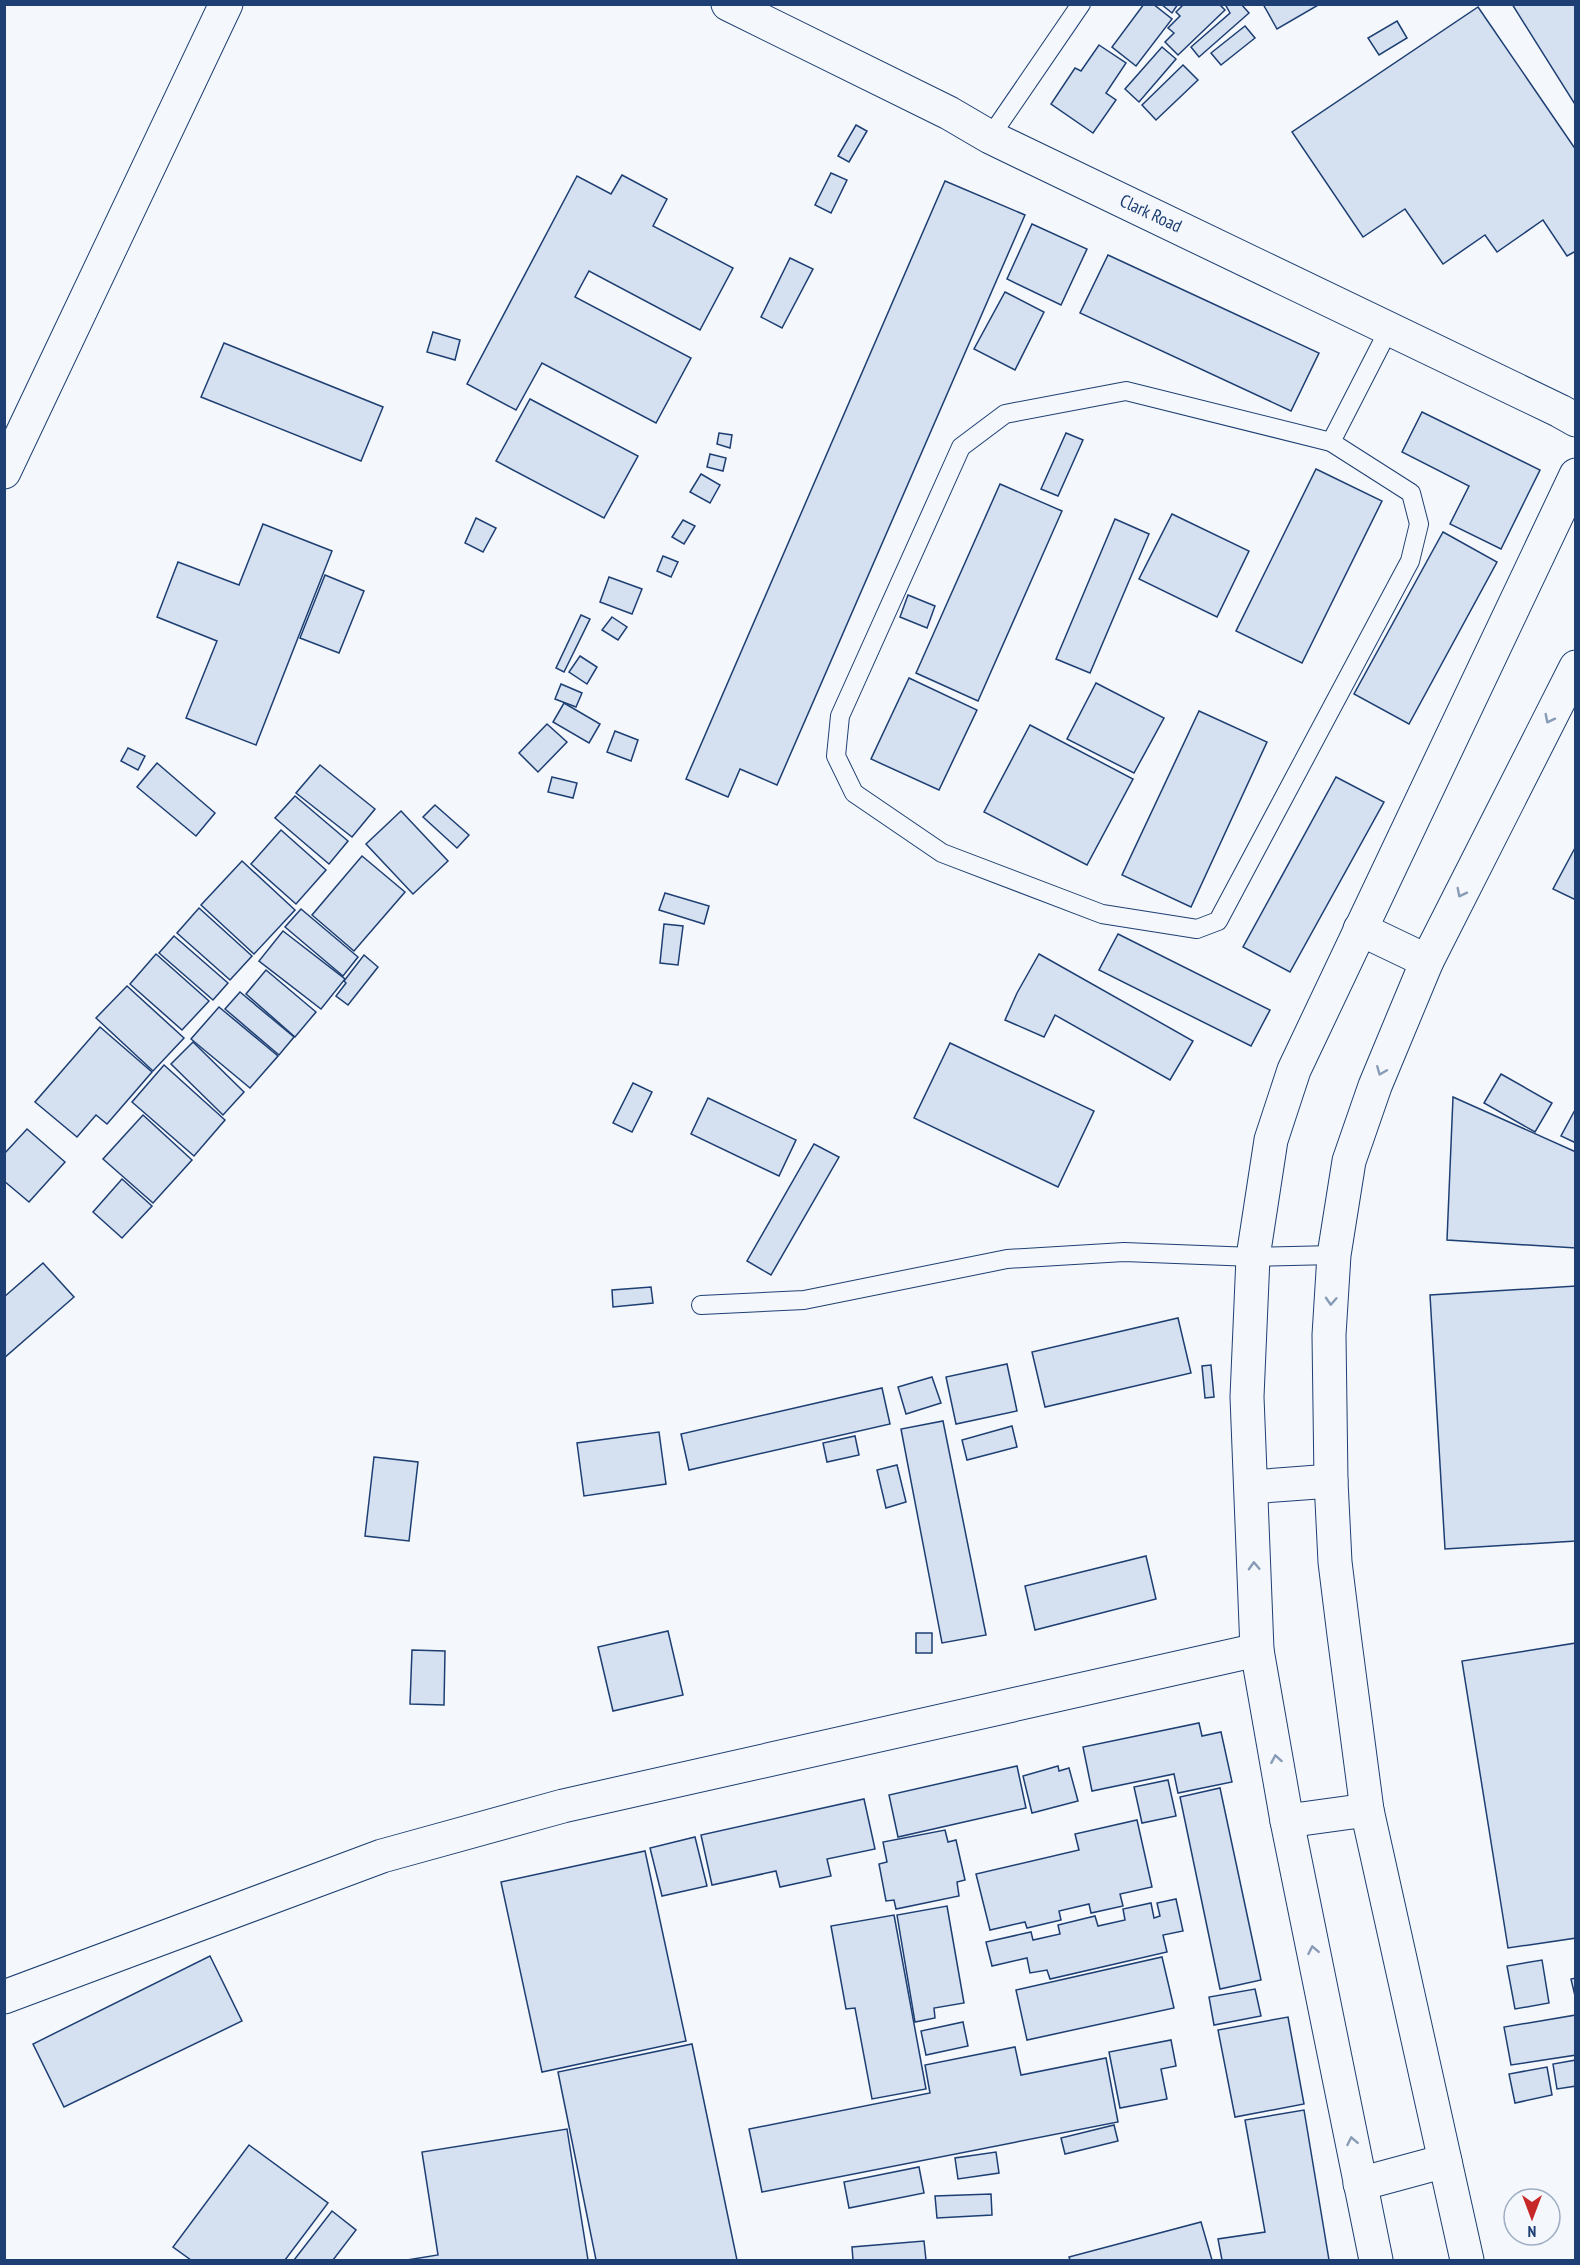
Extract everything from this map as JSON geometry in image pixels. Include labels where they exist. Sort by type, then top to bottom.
[{"type":"street","points":[[4,472],[226,4]]},
{"type":"street","name":"Clark Road","points":[[728,4],[949,113],[990,136],[1190,231],[1575,420]]},
{"type":"street","points":[[1376,2260],[1287,1821],[1257,1650],[1247,1397],[1253,1257],[1271,1140],[1294,1070],[1575,475]]},
{"type":"street","points":[[1467,2260],[1368,1810],[1335,1562],[1330,1481],[1329,1335],[1334,1256],[1349,1161],[1371,1097],[1427,961],[1575,667]]},
{"type":"street","points":[[1360,929],[1427,961]]},
{"type":"street","points":[[1251,1487],[1330,1481]]},
{"type":"street","points":[[4,1997],[382,1856],[563,1806],[1257,1650]]},
{"type":"street","points":[[1287,1821],[1368,1810]]},
{"type":"street","points":[[1360,2184],[1445,2161]]},
{"type":"lane","points":[[990,136],[1081,4]]},
{"type":"lane","points":[[1331,442],[1389,329]]},
{"type":"lane","points":[[1126,391],[1331,442],[1411,493],[1419,524],[1410,561],[1218,921],[1197,929],[1102,914],[942,853],[854,793],[836,756],[840,716],[961,447],[1005,414],[1126,391]]},
{"type":"lane","points":[[701,1305],[804,1300],[1007,1259],[1124,1252],[1253,1257],[1334,1256]]},
{"type":"building","points":[[1144,4],[1153,4],[1172,19],[1136,66],[1112,47]]},
{"type":"building","points":[[1161,4],[1178,4],[1172,13]]},
{"type":"building","points":[[1184,4],[1219,4],[1225,10],[1178,55],[1165,42],[1174,33],[1168,28],[1180,16],[1176,12]]},
{"type":"building","points":[[1225,4],[1241,4],[1249,13],[1199,57],[1191,47],[1230,13]]},
{"type":"building","points":[[1263,4],[1320,4],[1277,29]]},
{"type":"building","points":[[1512,4],[1576,4],[1576,106]]},
{"type":"building","points":[[1478,7],[1576,150],[1576,251],[1567,256],[1543,220],[1497,252],[1485,235],[1443,264],[1405,209],[1363,237],[1292,132]]},
{"type":"building","points":[[1397,21],[1407,38],[1379,55],[1368,38]]},
{"type":"building","points":[[1245,26],[1255,38],[1221,65],[1211,53]]},
{"type":"building","points":[[1099,45],[1126,63],[1106,93],[1116,100],[1093,133],[1051,104],[1075,68],[1081,71]]},
{"type":"building","points":[[1162,47],[1176,59],[1139,102],[1125,89]]},
{"type":"building","points":[[1183,65],[1198,80],[1156,120],[1142,105]]},
{"type":"building","points":[[856,125],[867,131],[849,162],[838,156]]},
{"type":"building","points":[[831,173],[847,180],[831,213],[815,205]]},
{"type":"building","points":[[622,175],[667,199],[653,226],[733,268],[700,330],[589,271],[575,297],[691,358],[656,423],[542,363],[516,410],[467,384],[577,176],[611,194]]},
{"type":"building","points":[[945,181],[1025,215],[777,785],[740,769],[728,797],[686,779]]},
{"type":"building","points":[[1032,224],[1087,249],[1061,305],[1007,279]]},
{"type":"building","points":[[1108,255],[1319,353],[1291,411],[1080,313]]},
{"type":"building","points":[[790,258],[813,269],[782,328],[761,317]]},
{"type":"building","points":[[1005,292],[1044,312],[1015,370],[974,349]]},
{"type":"building","points":[[433,332],[460,340],[455,360],[427,352]]},
{"type":"building","points":[[224,343],[383,407],[361,461],[201,397]]},
{"type":"building","points":[[530,399],[638,456],[604,518],[496,461]]},
{"type":"building","points":[[1422,412],[1540,470],[1501,549],[1450,524],[1469,486],[1402,452]]},
{"type":"building","points":[[719,433],[732,435],[730,448],[717,444]]},
{"type":"building","points":[[1066,433],[1083,440],[1058,496],[1041,489]]},
{"type":"building","points":[[710,454],[726,458],[723,471],[707,467]]},
{"type":"building","points":[[1316,469],[1382,501],[1302,663],[1236,631]]},
{"type":"building","points":[[701,474],[720,485],[710,503],[690,492]]},
{"type":"building","points":[[1000,484],[1062,511],[978,701],[916,673]]},
{"type":"building","points":[[1172,514],[1249,551],[1217,617],[1139,579]]},
{"type":"building","points":[[476,518],[496,528],[483,552],[465,543]]},
{"type":"building","points":[[1115,519],[1149,534],[1090,673],[1056,659]]},
{"type":"building","points":[[683,520],[695,526],[684,544],[672,537]]},
{"type":"building","points":[[263,524],[332,551],[256,745],[186,718],[217,641],[157,617],[178,562],[239,585]]},
{"type":"building","points":[[1443,532],[1497,562],[1409,724],[1354,694]]},
{"type":"building","points":[[663,556],[678,562],[671,577],[657,571]]},
{"type":"building","points":[[325,575],[364,591],[339,653],[300,638]]},
{"type":"building","points":[[609,577],[642,589],[632,614],[600,602]]},
{"type":"building","points":[[908,595],[935,606],[927,628],[900,617]]},
{"type":"building","points":[[581,615],[590,619],[564,672],[556,668]]},
{"type":"building","points":[[612,617],[627,627],[618,640],[602,630]]},
{"type":"building","points":[[580,656],[597,667],[587,684],[569,672]]},
{"type":"building","points":[[909,678],[977,710],[939,790],[871,759]]},
{"type":"building","points":[[1096,683],[1164,718],[1134,773],[1067,739]]},
{"type":"building","points":[[561,684],[582,693],[576,707],[555,699]]},
{"type":"building","points":[[564,703],[600,724],[589,743],[553,722]]},
{"type":"building","points":[[1199,711],[1267,742],[1191,907],[1122,875]]},
{"type":"building","points":[[547,724],[567,742],[538,772],[519,753]]},
{"type":"building","points":[[1030,725],[1133,779],[1087,865],[984,812]]},
{"type":"building","points":[[615,731],[638,740],[631,761],[607,752]]},
{"type":"building","points":[[128,748],[145,756],[138,770],[121,761]]},
{"type":"building","points":[[157,763],[215,813],[196,836],[137,787]]},
{"type":"building","points":[[320,765],[375,809],[352,837],[296,793]]},
{"type":"building","points":[[552,777],[577,783],[573,798],[548,792]]},
{"type":"building","points":[[1336,777],[1384,802],[1290,972],[1243,947]]},
{"type":"building","points":[[295,796],[348,841],[329,864],[275,818]]},
{"type":"building","points":[[435,805],[469,835],[457,848],[423,817]]},
{"type":"building","points":[[401,811],[448,861],[413,894],[366,844]]},
{"type":"building","points":[[281,830],[326,870],[296,904],[251,864]]},
{"type":"building","points":[[1576,846],[1576,900],[1553,889]]},
{"type":"building","points":[[362,856],[405,892],[354,951],[312,915]]},
{"type":"building","points":[[242,861],[295,910],[254,954],[201,905]]},
{"type":"building","points":[[665,893],[709,906],[704,924],[659,910]]},
{"type":"building","points":[[199,908],[252,956],[230,980],[177,933]]},
{"type":"building","points":[[301,909],[358,957],[343,976],[285,927]]},
{"type":"building","points":[[664,924],[683,926],[678,965],[660,963]]},
{"type":"building","points":[[283,931],[345,979],[321,1009],[259,961]]},
{"type":"building","points":[[1118,934],[1270,1010],[1251,1046],[1099,970]]},
{"type":"building","points":[[174,936],[228,983],[213,1000],[159,953]]},
{"type":"building","points":[[156,954],[209,1001],[182,1030],[130,984]]},
{"type":"building","points":[[1039,954],[1193,1041],[1170,1080],[1055,1015],[1044,1037],[1005,1020]]},
{"type":"building","points":[[364,955],[378,967],[348,1005],[336,996],[346,983],[344,981]]},
{"type":"building","points":[[266,970],[316,1012],[295,1037],[246,994]]},
{"type":"building","points":[[127,986],[184,1038],[153,1071],[96,1018]]},
{"type":"building","points":[[240,992],[294,1037],[279,1055],[225,1009]]},
{"type":"building","points":[[219,1007],[278,1056],[250,1088],[191,1039]]},
{"type":"building","points":[[100,1027],[152,1072],[107,1124],[96,1115],[77,1137],[35,1102]]},
{"type":"building","points":[[193,1042],[244,1092],[223,1115],[171,1064]]},
{"type":"building","points":[[950,1043],[1094,1111],[1058,1187],[914,1118]]},
{"type":"building","points":[[164,1065],[225,1120],[194,1156],[132,1102]]},
{"type":"building","points":[[1501,1074],[1552,1103],[1535,1132],[1484,1103]]},
{"type":"building","points":[[633,1083],[652,1092],[632,1132],[613,1123]]},
{"type":"building","points":[[1453,1097],[1576,1152],[1576,1248],[1447,1240]]},
{"type":"building","points":[[708,1098],[796,1140],[779,1176],[691,1134]]},
{"type":"building","points":[[1576,1108],[1576,1143],[1561,1136]]},
{"type":"building","points":[[143,1115],[192,1160],[153,1203],[103,1159]]},
{"type":"building","points":[[27,1129],[65,1162],[29,1202],[4,1181],[4,1154]]},
{"type":"building","points":[[814,1144],[839,1157],[771,1275],[747,1261]]},
{"type":"building","points":[[122,1179],[152,1206],[122,1238],[93,1212]]},
{"type":"building","points":[[43,1263],[74,1297],[4,1358],[4,1297]]},
{"type":"building","points":[[1576,1286],[1576,1541],[1445,1549],[1430,1295]]},
{"type":"building","points":[[651,1287],[653,1303],[613,1307],[612,1290]]},
{"type":"building","points":[[1178,1318],[1191,1373],[1045,1407],[1032,1352]]},
{"type":"building","points":[[1007,1364],[1017,1411],[956,1424],[946,1377]]},
{"type":"building","points":[[1211,1365],[1214,1397],[1205,1398],[1202,1366]]},
{"type":"building","points":[[932,1377],[941,1403],[906,1414],[898,1387]]},
{"type":"building","points":[[882,1388],[890,1424],[689,1470],[681,1434]]},
{"type":"building","points":[[943,1421],[986,1635],[942,1643],[901,1429]]},
{"type":"building","points":[[1012,1426],[1017,1447],[967,1460],[962,1440]]},
{"type":"building","points":[[659,1432],[666,1484],[584,1496],[577,1443]]},
{"type":"building","points":[[855,1436],[859,1455],[827,1462],[823,1443]]},
{"type":"building","points":[[374,1457],[418,1462],[409,1541],[365,1536]]},
{"type":"building","points":[[897,1465],[906,1502],[886,1508],[877,1470]]},
{"type":"building","points":[[1146,1556],[1156,1599],[1035,1630],[1025,1586]]},
{"type":"building","points":[[668,1631],[683,1695],[613,1711],[598,1647]]},
{"type":"building","points":[[916,1633],[932,1633],[932,1653],[916,1653]]},
{"type":"building","points":[[1576,1643],[1576,1938],[1508,1948],[1462,1661]]},
{"type":"building","points":[[412,1650],[445,1651],[444,1705],[410,1704]]},
{"type":"building","points":[[1199,1723],[1202,1736],[1221,1732],[1232,1782],[1178,1793],[1174,1774],[1092,1791],[1083,1747]]},
{"type":"building","points":[[1017,1766],[1026,1808],[898,1837],[889,1795]]},
{"type":"building","points":[[1058,1766],[1059,1771],[1069,1768],[1078,1801],[1032,1813],[1023,1776]]},
{"type":"building","points":[[1168,1780],[1176,1816],[1142,1823],[1134,1787]]},
{"type":"building","points":[[1220,1788],[1261,1980],[1220,1989],[1180,1797]]},
{"type":"building","points":[[864,1799],[875,1849],[827,1859],[831,1876],[780,1887],[776,1871],[712,1885],[701,1835]]},
{"type":"building","points":[[1137,1820],[1152,1887],[1120,1894],[1123,1906],[1091,1913],[1089,1904],[1059,1911],[1061,1920],[1027,1928],[1025,1922],[990,1930],[976,1874],[1079,1850],[1075,1834]]},
{"type":"building","points":[[945,1830],[948,1842],[956,1840],[965,1880],[957,1882],[959,1896],[896,1909],[894,1900],[886,1901],[879,1864],[887,1862],[883,1842]]},
{"type":"building","points":[[695,1837],[707,1886],[662,1896],[650,1848]]},
{"type":"building","points":[[645,1851],[686,2041],[542,2072],[501,1882]]},
{"type":"building","points":[[1176,1899],[1183,1931],[1163,1935],[1167,1952],[1050,1979],[1047,1970],[1030,1973],[1027,1958],[992,1966],[986,1942],[1031,1932],[1033,1940],[1060,1934],[1058,1925],[1095,1916],[1098,1926],[1125,1920],[1123,1909],[1151,1903],[1154,1918],[1160,1916],[1157,1903]]},
{"type":"building","points":[[947,1906],[964,2003],[934,2008],[935,2018],[915,2022],[897,1915]]},
{"type":"building","points":[[894,1915],[926,2089],[872,2099],[855,2008],[846,2009],[831,1926]]},
{"type":"building","points":[[210,1956],[242,2021],[64,2107],[33,2044]]},
{"type":"building","points":[[1162,1957],[1174,2008],[1027,2040],[1016,1990]]},
{"type":"building","points":[[1542,1960],[1549,2003],[1515,2009],[1507,1966]]},
{"type":"building","points":[[1576,1978],[1576,1996],[1575,1996],[1571,1979]]},
{"type":"building","points":[[1255,1989],[1261,2016],[1214,2025],[1209,1997]]},
{"type":"building","points":[[1576,2015],[1576,2055],[1511,2065],[1504,2027]]},
{"type":"building","points":[[1288,2017],[1304,2104],[1235,2117],[1218,2030]]},
{"type":"building","points":[[963,2022],[968,2046],[926,2055],[921,2031]]},
{"type":"building","points":[[1171,2040],[1176,2066],[1161,2069],[1167,2099],[1120,2108],[1109,2052]]},
{"type":"building","points":[[692,2044],[737,2260],[596,2260],[558,2072]]},
{"type":"building","points":[[1015,2047],[1021,2075],[1106,2058],[1118,2122],[762,2192],[749,2129],[930,2093],[925,2065]]},
{"type":"building","points":[[1576,2060],[1576,2086],[1557,2089],[1553,2064]]},
{"type":"building","points":[[1547,2067],[1552,2095],[1515,2103],[1509,2074]]},
{"type":"building","points":[[1304,2110],[1329,2260],[1222,2260],[1218,2239],[1265,2232],[1245,2120]]},
{"type":"building","points":[[1114,2125],[1118,2141],[1065,2154],[1061,2138]]},
{"type":"building","points":[[567,2129],[588,2260],[407,2260],[438,2255],[422,2152]]},
{"type":"building","points":[[249,2145],[328,2203],[285,2260],[191,2260],[173,2247]]},
{"type":"building","points":[[996,2152],[999,2173],[958,2179],[955,2158]]},
{"type":"building","points":[[919,2167],[924,2193],[849,2208],[844,2182]]},
{"type":"building","points":[[991,2194],[992,2215],[937,2218],[935,2196]]},
{"type":"building","points":[[332,2211],[356,2230],[333,2260],[294,2260]]},
{"type":"building","points":[[1201,2222],[1212,2260],[1070,2260],[1069,2257]]},
{"type":"building","points":[[924,2241],[926,2260],[853,2260],[852,2247]]}]
